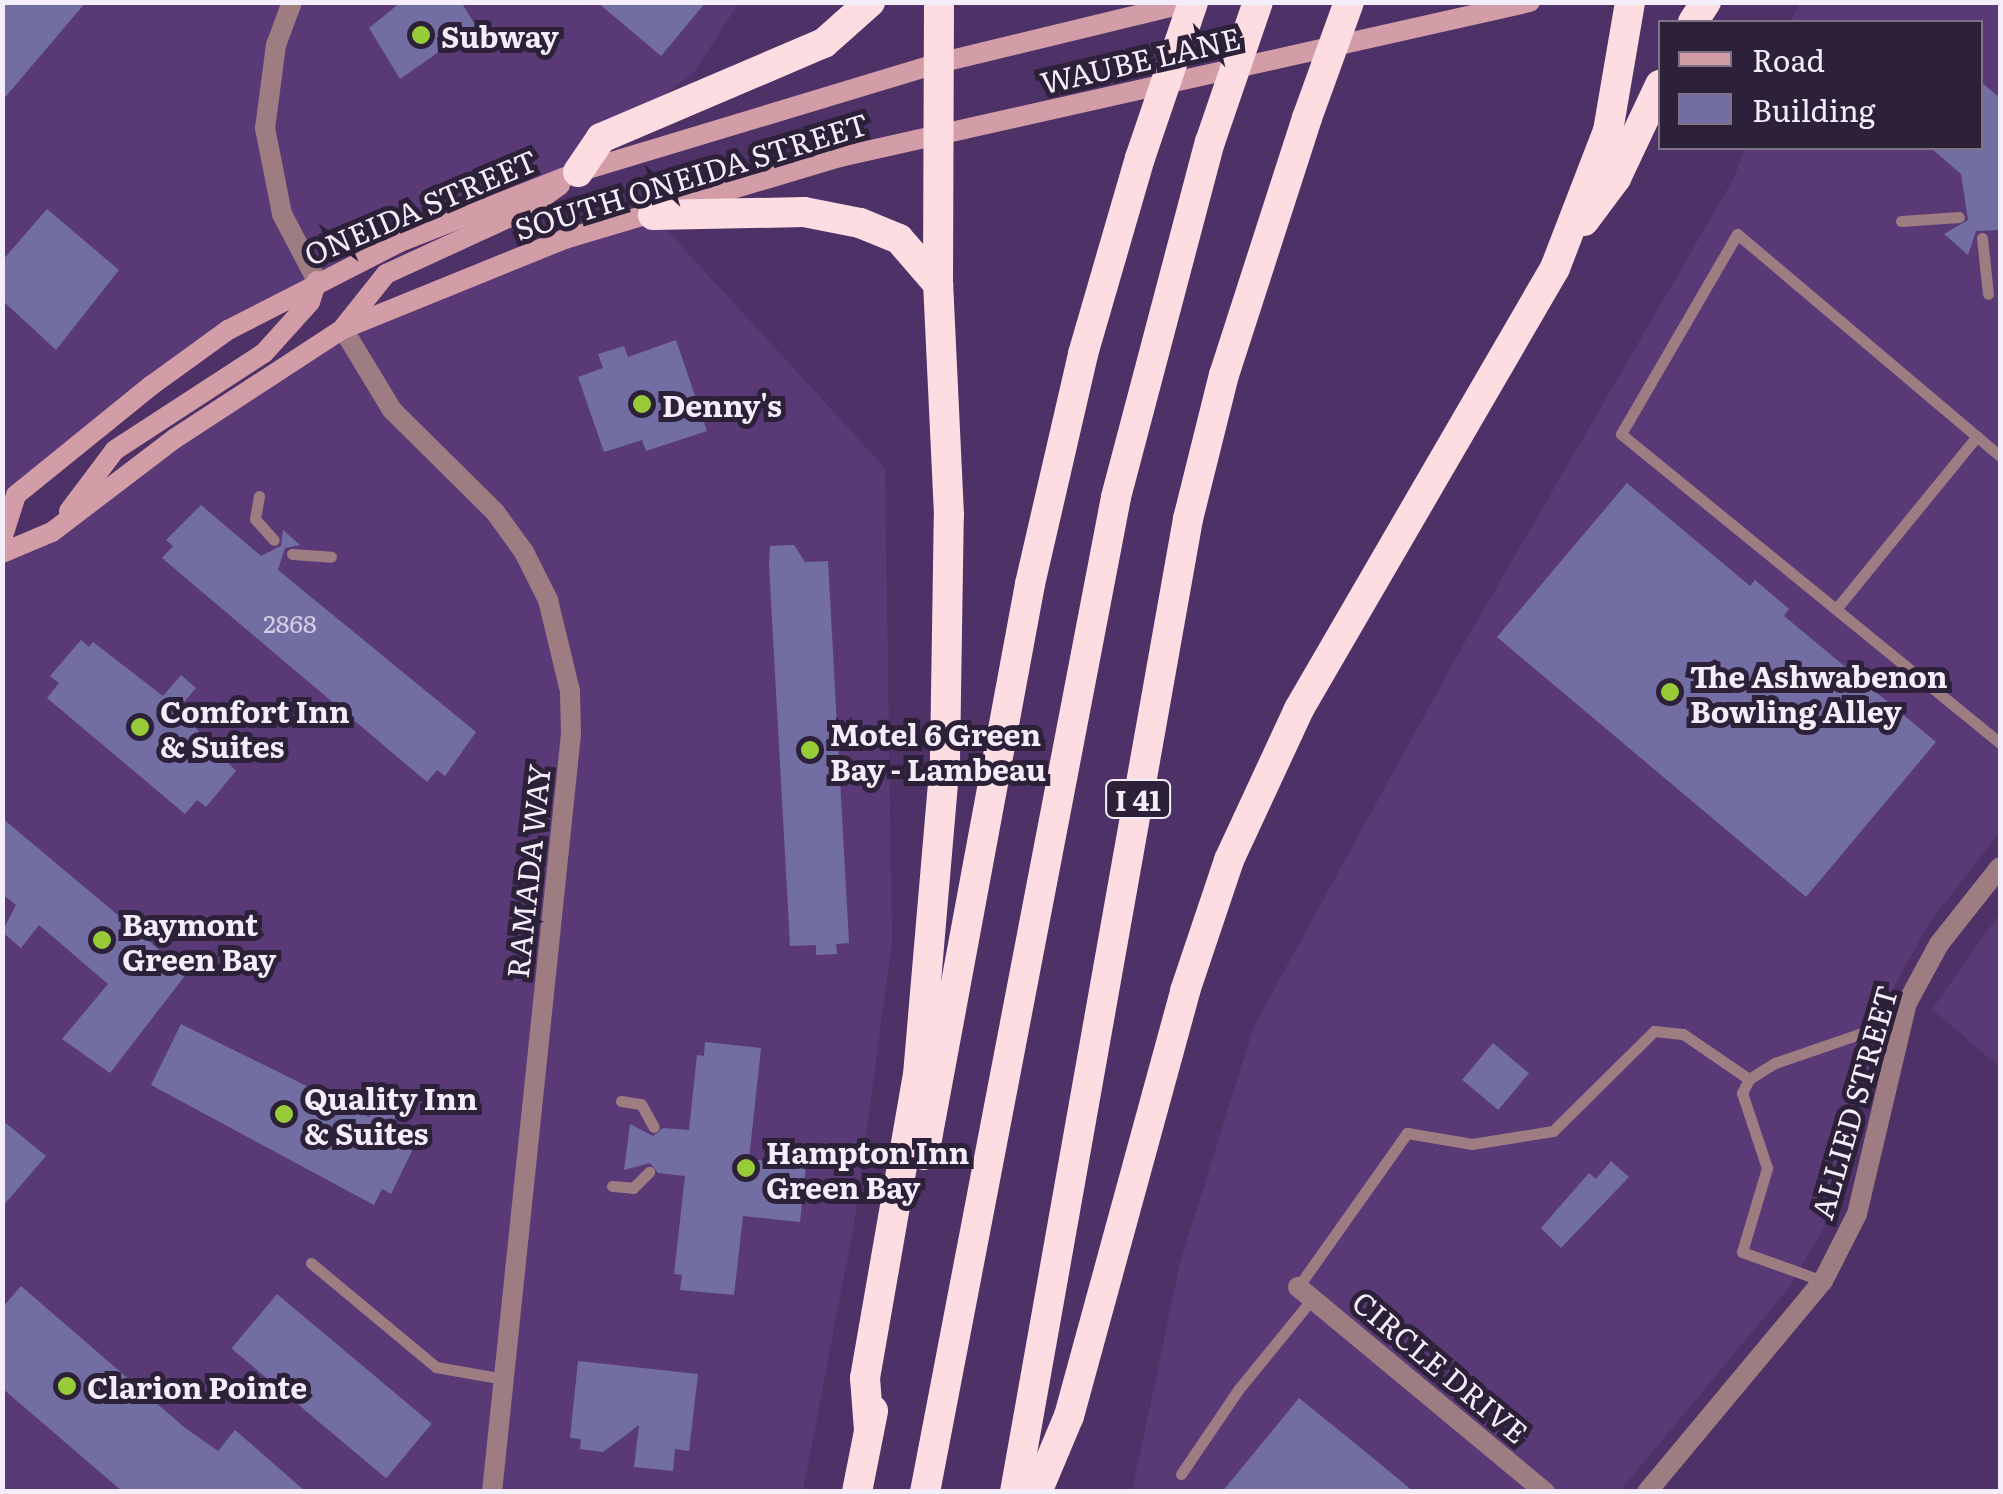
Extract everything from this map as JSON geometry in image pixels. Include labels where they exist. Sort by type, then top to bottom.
[{"type":"highway","points":[[578,172],[602,138],[824,43],[870,2]]},
{"type":"highway","points":[[869,1430],[865,1378],[918,1075],[944,758],[948,514],[938,284],[938,134],[943,62],[938,2]]},
{"type":"highway","points":[[857,1492],[1030,584],[1083,354],[1140,158],[1192,2]]},
{"type":"highway","name":"I 41","points":[[926,1492],[1116,498],[1210,142],[1258,2]]},
{"type":"highway","name":"I 41","points":[[1015,1492],[1188,519],[1224,376],[1307,118],[1349,2]]},
{"type":"highway","points":[[1037,1492],[1073,1404],[1192,967],[1246,819],[1299,709],[1568,238],[1618,95],[1630,2]]},
{"type":"highway","points":[[1568,238],[1610,189],[1658,89]]},
{"type":"highway","points":[[653,215],[804,212],[860,223],[899,238],[938,284]]},
{"type":"street","points":[[52,532],[114,450],[264,354],[310,302],[317,281],[282,214],[265,128],[271,65],[292,2]]},
{"type":"street","name":"WAUBE LANE","points":[[943,62],[1192,2]]},
{"type":"street","name":"WAUBE LANE","points":[[938,134],[1530,2]]},
{"type":"street","name":"ONEIDA STREET","points":[[2,538],[16,495],[228,330],[317,281],[578,172],[943,62]]},
{"type":"street","name":"SOUTH ONEIDA STREET","points":[[2,553],[52,532],[174,439],[343,329],[564,239],[938,134]]},
{"type":"street","points":[[343,329],[386,274],[526,210],[578,172]]},
{"type":"street","name":"RAMADA WAY","points":[[343,329],[392,410],[495,512],[524,552],[548,600],[570,690],[571,734],[492,1492]]},
{"type":"street","name":"ALLIED STREET","points":[[1647,1492],[1823,1281],[1857,1214],[1903,1019],[1939,944],[2000,868]]},
{"type":"street","name":"CIRCLE DRIVE","points":[[1305,1293],[1542,1491]]},
{"type":"lane","points":[[1901,221],[1958,217]]},
{"type":"lane","points":[[2000,456],[1736,234],[1621,434],[2000,743]]},
{"type":"lane","points":[[1982,238],[1988,294]]},
{"type":"lane","points":[[1836,609],[1977,436]]},
{"type":"lane","points":[[258,496],[255,519],[274,540]]},
{"type":"lane","points":[[292,554],[331,558]]},
{"type":"lane","points":[[1823,1281],[1742,1252],[1767,1168],[1742,1093],[1750,1079],[1776,1063],[1903,1019]]},
{"type":"lane","points":[[1181,1474],[1305,1293],[1407,1133],[1472,1144],[1553,1132],[1654,1031],[1683,1034],[1750,1079]]},
{"type":"lane","points":[[621,1101],[641,1104],[654,1127]]},
{"type":"lane","points":[[612,1186],[633,1188],[649,1172]]},
{"type":"lane","points":[[311,1263],[436,1366],[504,1379]]},
{"type":"shaded area","points":[[3,3],[739,3],[694,72],[545,184],[228,330],[16,495],[3,539]]},
{"type":"shaded area","points":[[1799,3],[2000,3],[2000,832],[1929,923],[1880,1013],[1852,1154],[1825,1226],[1788,1289],[1620,1491],[1132,1492],[1180,1263],[1254,1026],[1462,647],[1734,178],[1744,150],[1983,150],[1983,20],[1792,20]]},
{"type":"shaded area","points":[[653,215],[885,468],[892,942],[854,1224],[803,1491],[3,1492],[3,553],[343,329]]},
{"type":"shaded area","points":[[2000,913],[2000,1068],[1932,1009]]},
{"type":"building","points":[[2,2],[86,2],[2,101]]},
{"type":"building","points":[[401,2],[461,2],[476,26],[400,79],[369,28]]},
{"type":"building","points":[[597,2],[706,2],[661,56]]},
{"type":"building","points":[[1983,84],[2000,98],[2000,230],[1976,231],[1968,255],[1944,234],[1968,220],[1961,174],[1933,150],[1983,150]]},
{"type":"building","points":[[47,209],[119,270],[56,350],[2,300],[2,261]]},
{"type":"building","name":"Denny's","points":[[676,340],[707,431],[646,451],[642,440],[604,452],[578,377],[603,368],[598,354],[624,346],[628,357]]},
{"type":"building","name":"The Ashwabenon Bowling Alley","points":[[1627,483],[1750,586],[1755,580],[1789,609],[1784,616],[1936,742],[1806,897],[1497,637]]},
{"type":"building","points":[[201,505],[261,556],[281,546],[283,530],[300,545],[285,548],[278,570],[476,732],[445,776],[437,770],[427,782],[162,558],[173,546],[166,540]]},
{"type":"building","points":[[794,545],[805,562],[828,561],[849,943],[836,944],[837,954],[816,955],[816,945],[790,946],[769,564],[770,546]]},
{"type":"building","name":"Comfort Inn & Suites","points":[[81,640],[89,647],[93,642],[163,696],[181,675],[196,688],[178,709],[236,771],[206,807],[197,800],[185,814],[47,698],[59,683],[50,676]]},
{"type":"building","name":"Baymont Green Bay","points":[[2,818],[187,973],[110,1073],[62,1039],[108,984],[39,925],[21,948],[2,932],[16,905],[2,894]]},
{"type":"building","name":"Quality Inn & Suites","points":[[181,1024],[369,1117],[382,1089],[404,1099],[390,1128],[408,1136],[404,1144],[413,1149],[391,1194],[382,1189],[374,1205],[151,1085]]},
{"type":"building","name":"Hampton Inn Green Bay","points":[[705,1042],[761,1048],[749,1159],[806,1165],[800,1222],[743,1216],[734,1295],[680,1290],[682,1275],[674,1274],[685,1176],[658,1173],[650,1163],[624,1170],[630,1124],[653,1136],[663,1128],[689,1130],[697,1055],[704,1056]]},
{"type":"building","points":[[1493,1043],[1529,1073],[1498,1110],[1462,1080]]},
{"type":"building","points":[[2,1120],[46,1156],[2,1207]]},
{"type":"building","points":[[1611,1161],[1629,1177],[1561,1248],[1541,1228],[1589,1173],[1596,1179]]},
{"type":"building","name":"Clarion Pointe","points":[[21,1286],[184,1427],[218,1451],[235,1430],[306,1492],[123,1492],[2,1388],[2,1308]]},
{"type":"building","points":[[277,1294],[432,1424],[386,1478],[231,1348]]},
{"type":"building","points":[[578,1361],[698,1374],[689,1451],[675,1449],[673,1471],[634,1467],[639,1425],[603,1452],[580,1449],[581,1439],[570,1438]]},
{"type":"building","points":[[1299,1398],[1378,1462],[1414,1492],[1222,1492]]},
{"type":"place","name":"Subway","points":[[421,35]]},
{"type":"place","name":"Denny's","points":[[642,404]]},
{"type":"place","name":"The Ashwabenon Bowling Alley","points":[[1670,692]]},
{"type":"place","name":"Comfort Inn & Suites","points":[[140,727]]},
{"type":"place","name":"Motel 6 Green Bay - Lambeau","points":[[810,750]]},
{"type":"place","name":"Baymont Green Bay","points":[[102,940]]},
{"type":"place","name":"Quality Inn & Suites","points":[[284,1114]]},
{"type":"place","name":"Hampton Inn Green Bay","points":[[746,1168]]},
{"type":"place","name":"Clarion Pointe","points":[[67,1386]]}]
